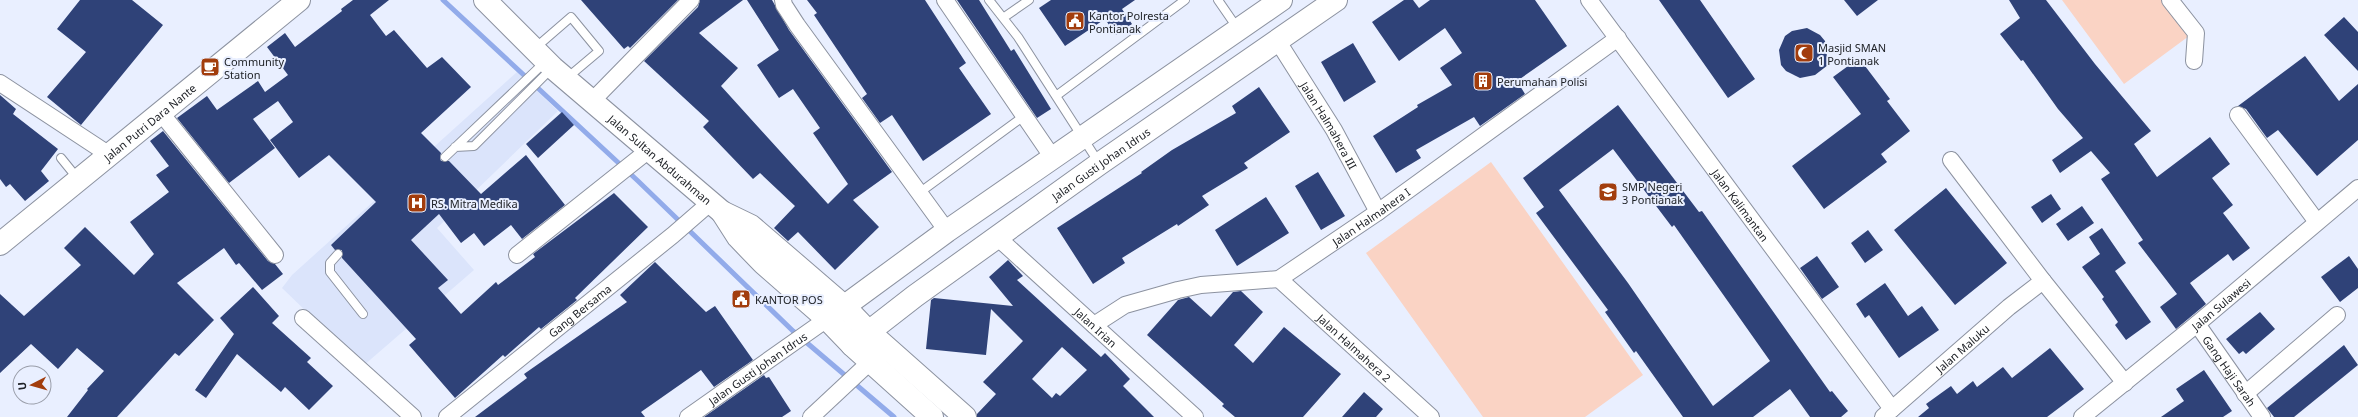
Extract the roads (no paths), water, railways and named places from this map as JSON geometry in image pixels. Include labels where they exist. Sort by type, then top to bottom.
[{"type":"street","name":"Jalan Sultan Abdurahman","points":[[485,0],[545,69],[592,101],[716,207],[751,226],[844,306],[860,338]]},
{"type":"street","points":[[592,101],[691,0]]},
{"type":"street","points":[[783,0],[784,5],[797,25],[947,231]]},
{"type":"street","points":[[945,0],[1054,158]]},
{"type":"street","points":[[827,320],[947,231],[1281,0]]},
{"type":"street","name":"Jalan Gusti Johan Idrus","points":[[860,338],[1099,164],[1336,0]]},
{"type":"street","name":"Jalan Kalimantan","points":[[1589,0],[1618,38],[1888,413]]},
{"type":"street","points":[[2170,0],[2196,33],[2194,61]]},
{"type":"street","name":"Jalan Putri Dara Nante","points":[[4,236],[79,179],[296,1]]},
{"type":"street","name":"Jalan Halmahera I","points":[[1094,325],[1125,305],[1178,290],[1201,285],[1279,279],[1378,212],[1618,38]]},
{"type":"street","name":"Jalan Halmahera III","points":[[1277,40],[1334,130],[1378,212]]},
{"type":"street","points":[[0,83],[108,154]]},
{"type":"street","points":[[1156,87],[1174,112]]},
{"type":"street","points":[[161,113],[274,255]]},
{"type":"street","points":[[2238,115],[2317,222]]},
{"type":"street","points":[[517,255],[649,150]]},
{"type":"street","points":[[1951,160],[2043,281],[2125,383]]},
{"type":"street","name":"Jalan Sulawesi","points":[[2082,417],[2197,324],[2358,188]]},
{"type":"street","points":[[716,207],[738,237],[827,320],[860,338],[965,417]]},
{"type":"street","name":"Gang Bersama","points":[[447,417],[674,235],[694,217],[716,207]]},
{"type":"street","name":"Jalan Irian","points":[[997,237],[1195,417]]},
{"type":"street","name":"Jalan Halmahera 2","points":[[1279,279],[1431,417]]},
{"type":"street","name":"Jalan Maluku","points":[[1888,413],[2009,307],[2043,281]]},
{"type":"street","points":[[2244,394],[2338,315]]},
{"type":"street","points":[[303,318],[413,417]]},
{"type":"street","name":"Jalan Gusti Johan Idrus","points":[[688,417],[827,320]]},
{"type":"street","name":"Gang Haji Sarah","points":[[2197,324],[2244,394],[2262,417]]},
{"type":"street","points":[[860,338],[865,367],[932,417]]},
{"type":"street","points":[[812,417],[865,367]]},
{"type":"lane","points":[[989,0],[1056,96],[1099,164]]},
{"type":"lane","points":[[1003,18],[1029,0]]},
{"type":"lane","points":[[1056,96],[1185,0]]},
{"type":"lane","points":[[1218,0],[1238,30]]},
{"type":"lane","points":[[445,157],[455,147],[524,81],[545,69],[599,51],[571,17],[545,69],[474,146],[455,147]]},
{"type":"lane","points":[[919,193],[1024,116]]},
{"type":"lane","points":[[61,158],[79,179]]},
{"type":"lane","points":[[338,254],[330,263],[330,272],[363,314]]},
{"type":"waterway","points":[[443,0],[638,181],[793,331],[894,417]]},
{"type":"place","name":"Kantor Polresta Pontianak","points":[[1075,21]]},
{"type":"place","name":"Masjid SMAN 1 Pontianak","points":[[1804,53]]},
{"type":"place","name":"Community Station","points":[[210,67]]},
{"type":"place","name":"Perumahan Polisi","points":[[1483,81]]},
{"type":"place","name":"SMP Negeri 3 Pontianak","points":[[1608,192]]},
{"type":"place","name":"RS. Mitra Medika","points":[[417,203]]},
{"type":"place","name":"KANTOR POS","points":[[741,299]]}]
